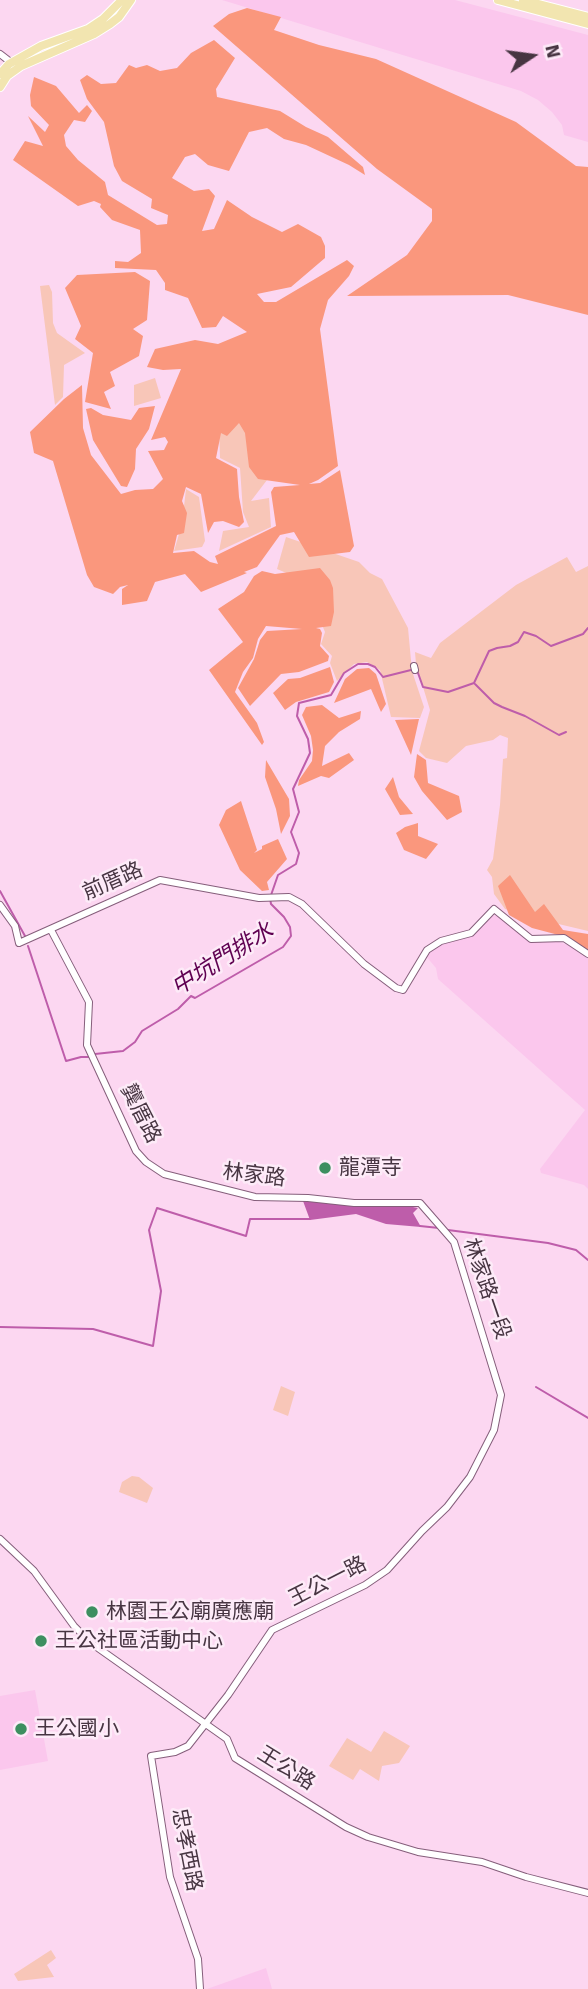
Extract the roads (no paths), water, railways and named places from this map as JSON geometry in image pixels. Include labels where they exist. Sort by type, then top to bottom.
[{"type":"main road","points":[[0,87],[5,72],[41,46],[88,29],[103,19],[122,0]]},
{"type":"main road","points":[[5,72],[94,34],[119,17],[131,0]]},
{"type":"main road","points":[[498,0],[588,24]]},
{"type":"main road","points":[[523,0],[588,17]]},
{"type":"street","points":[[0,54],[5,72]]},
{"type":"street","name":"前厝路","points":[[0,905],[15,926],[19,943],[160,880],[225,893],[289,897],[302,904],[364,964],[396,988],[403,990],[427,950],[441,941],[471,933],[494,909],[531,939],[564,938],[588,954]]},
{"type":"street","name":"龔厝路","points":[[51,930],[89,1002],[86,1040],[136,1151],[163,1174],[209,1187]]},
{"type":"street","name":"林家路","points":[[209,1187],[255,1197],[308,1198],[354,1203],[420,1203]]},
{"type":"street","name":"林家路一段","points":[[420,1203],[454,1242],[501,1395]]},
{"type":"street","name":"王公一路","points":[[151,1756],[182,1751],[206,1724],[272,1630],[379,1578],[447,1507],[480,1459],[494,1430],[501,1395]]},
{"type":"street","name":"王公路","points":[[0,1539],[34,1571],[74,1626],[91,1643],[227,1739],[235,1758],[354,1832],[418,1852],[482,1862],[526,1878],[588,1893]]},
{"type":"street","name":"忠孝西路","points":[[151,1756],[170,1877],[198,1959],[200,1989]]},
{"type":"waterway","name":"中坑門排水","points":[[418,673],[423,687],[448,692],[474,683],[489,651],[518,642],[524,632],[551,646],[583,634],[588,628]]},
{"type":"waterway","name":"中坑門排水","points":[[95,1054],[123,1051],[135,1042],[142,1031],[178,1009],[191,996],[195,998],[283,947],[291,936],[290,927],[271,904],[270,898],[278,875],[296,864],[299,853],[291,832],[299,812],[293,789],[310,753],[308,739],[297,716],[299,703],[331,695],[344,673],[358,664],[375,667],[383,677],[411,670]]},
{"type":"waterway","points":[[475,684],[494,703],[559,735],[566,732]]},
{"type":"waterway","name":"中坑門排水","points":[[0,891],[25,936]]},
{"type":"waterway","name":"中坑門排水","points":[[28,946],[66,1061],[90,1057]]},
{"type":"waterway","points":[[0,1327],[93,1329],[153,1346],[161,1291],[149,1230],[157,1208],[246,1236],[250,1219],[310,1219]]},
{"type":"waterway","points":[[420,1226],[439,1228]]},
{"type":"waterway","points":[[448,1230],[548,1243],[576,1250],[588,1260]]},
{"type":"waterway","points":[[536,1387],[588,1418]]},
{"type":"place","name":"龍潭寺","points":[[325,1168]]},
{"type":"place","name":"林園王公廟廣應廟","points":[[92,1612]]},
{"type":"place","name":"王公社區活動中心","points":[[41,1641]]},
{"type":"place","name":"王公國小","points":[[21,1729]]}]
